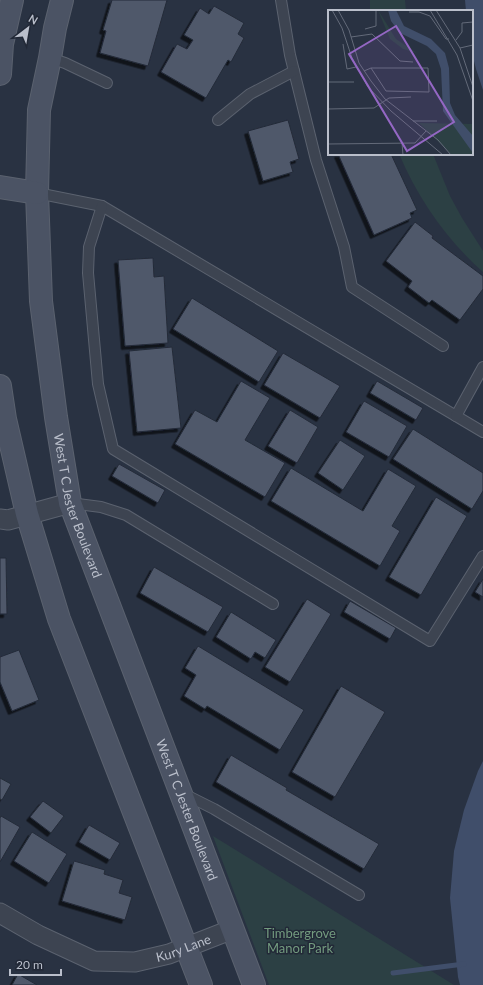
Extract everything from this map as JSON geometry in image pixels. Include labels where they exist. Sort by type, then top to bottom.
[{"type":"main road","points":[[0,74],[2,44],[12,0]]},
{"type":"main road","name":"West T C Jester Boulevard","points":[[62,0],[38,110],[37,193],[41,301],[56,417],[70,503],[254,985]]},
{"type":"main road","points":[[0,187],[37,193]]},
{"type":"main road","points":[[0,386],[5,419],[27,514],[59,619],[201,985]]},
{"type":"street","points":[[0,519],[8,520],[70,503]]},
{"type":"street","name":"Kury Lane","points":[[0,913],[38,935],[94,961],[136,962],[169,954],[233,929]]},
{"type":"lane","points":[[281,0],[290,55],[316,160],[344,247],[352,287],[443,346]]},
{"type":"lane","points":[[50,58],[65,63],[107,83]]},
{"type":"lane","points":[[218,120],[250,94],[294,71]]},
{"type":"lane","points":[[37,193],[102,206],[483,432]]},
{"type":"lane","points":[[102,206],[89,247],[88,273],[98,384],[113,449],[430,641],[483,556]]},
{"type":"lane","points":[[456,416],[483,368]]},
{"type":"lane","points":[[70,503],[101,507],[126,516],[274,604]]},
{"type":"lane","points":[[181,792],[214,809],[359,895]]},
{"type":"green space","points":[[370,0],[405,0],[406,10],[370,10]]},
{"type":"green space","points":[[399,155],[433,155],[450,196],[483,251],[483,272],[445,232],[415,187]]},
{"type":"green space","name":"Timbergrove Manor Park","points":[[213,836],[454,985],[269,985]]},
{"type":"water","points":[[465,0],[483,0],[483,90],[473,57],[473,10],[466,10]]},
{"type":"water","points":[[483,761],[483,985],[460,985],[450,898],[454,851],[464,810]]},
{"type":"building","points":[[112,0],[167,0],[148,66],[100,53],[106,31],[103,30]]},
{"type":"building","points":[[214,6],[244,23],[238,34],[244,38],[231,62],[228,60],[206,98],[161,72],[177,44],[187,49],[193,40],[184,35],[200,8],[209,14]]},
{"type":"building","points":[[288,120],[299,159],[290,162],[293,172],[263,181],[248,131]]},
{"type":"building","points":[[338,155],[391,155],[417,210],[410,213],[412,218],[374,235]]},
{"type":"building","points":[[415,222],[433,236],[432,238],[483,276],[483,289],[460,320],[432,300],[429,303],[408,287],[412,281],[386,261]]},
{"type":"building","points":[[153,258],[154,277],[164,276],[168,343],[125,346],[118,260]]},
{"type":"building","points":[[192,298],[278,351],[259,382],[173,329]]},
{"type":"building","points":[[172,347],[181,428],[137,432],[129,351]]},
{"type":"building","points":[[283,353],[340,386],[320,418],[264,385]]},
{"type":"building","points":[[241,381],[270,398],[245,440],[285,463],[265,497],[175,444],[195,410],[217,422]]},
{"type":"building","points":[[377,381],[423,408],[416,420],[370,393]]},
{"type":"building","points":[[364,401],[407,426],[389,457],[346,432]]},
{"type":"building","points":[[290,410],[318,427],[297,463],[268,446]]},
{"type":"building","points":[[413,429],[483,473],[483,491],[472,509],[393,459]]},
{"type":"building","points":[[340,440],[365,456],[343,490],[318,473]]},
{"type":"building","points":[[119,464],[165,490],[158,503],[112,476]]},
{"type":"building","points":[[291,468],[363,511],[388,469],[416,486],[392,526],[400,531],[380,566],[271,501]]},
{"type":"building","points":[[436,497],[467,516],[421,595],[389,577]]},
{"type":"building","points":[[0,558],[6,558],[7,614],[0,614]]},
{"type":"building","points":[[154,567],[223,607],[208,632],[140,593]]},
{"type":"building","points":[[483,579],[483,597],[475,592]]},
{"type":"building","points":[[307,599],[331,614],[290,682],[265,667]]},
{"type":"building","points":[[350,601],[396,628],[390,639],[344,612]]},
{"type":"building","points":[[231,612],[276,640],[265,658],[255,652],[251,659],[216,637]]},
{"type":"building","points":[[198,646],[304,710],[280,750],[207,706],[205,709],[184,696],[196,675],[185,668]]},
{"type":"building","points":[[19,650],[39,700],[12,711],[0,682],[0,657]]},
{"type":"building","points":[[341,686],[385,712],[335,797],[292,772]]},
{"type":"building","points":[[231,755],[287,788],[286,790],[379,844],[364,869],[216,782]]},
{"type":"building","points":[[0,778],[11,784],[2,800],[0,799]]},
{"type":"building","points":[[43,801],[64,816],[51,833],[30,817]]},
{"type":"building","points":[[1,816],[20,827],[0,862],[0,818]]},
{"type":"building","points":[[89,825],[120,843],[110,860],[79,842]]},
{"type":"building","points":[[32,832],[67,854],[49,883],[14,861]]},
{"type":"building","points":[[74,861],[105,870],[104,874],[123,880],[119,893],[132,897],[125,920],[62,901]]},
{"type":"building","points":[[18,974],[37,985],[12,985]]},
{"type":"waterway","points":[[393,973],[464,964]]}]
